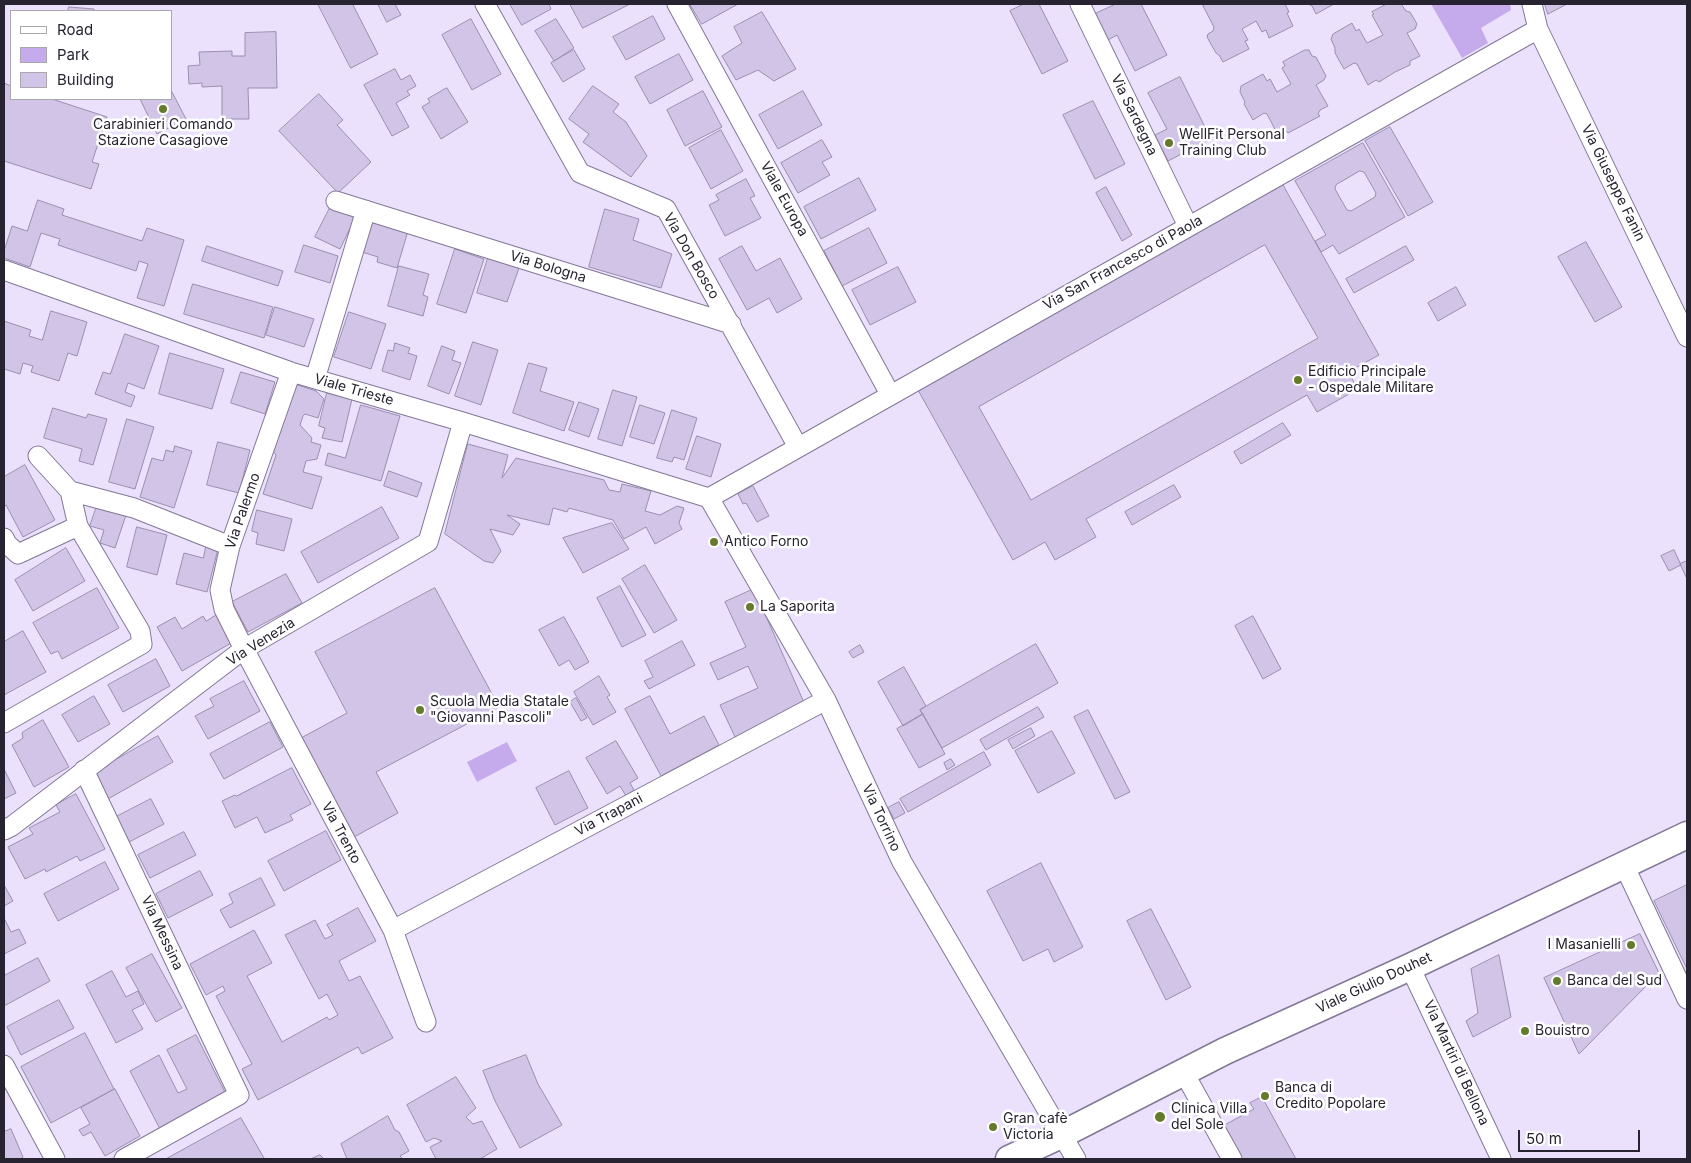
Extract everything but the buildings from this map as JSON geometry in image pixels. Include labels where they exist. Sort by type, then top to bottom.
[{"type":"main road","name":"Viale Giulio Douhet","points":[[1009,1159],[1063,1134],[1184,1072],[1410,967],[1687,834]]},
{"type":"street","name":"Via Don Bosco","points":[[485,4],[580,174],[666,209],[798,447]]},
{"type":"street","name":"Viale Europa","points":[[678,4],[890,394]]},
{"type":"street","name":"Via Sardegna","points":[[1080,4],[1188,226]]},
{"type":"street","name":"Via Giuseppe Fanin","points":[[1532,4],[1538,28],[1687,337]]},
{"type":"street","name":"Via San Francesco di Paola","points":[[709,498],[1538,28]]},
{"type":"street","name":"Via Bologna","points":[[336,201],[731,324]]},
{"type":"street","points":[[315,379],[366,210]]},
{"type":"street","name":"Viale Trieste","points":[[4,270],[291,372],[463,422],[709,498]]},
{"type":"street","name":"Via Palermo","points":[[244,650],[224,609],[220,590],[230,546],[291,372]]},
{"type":"street","name":"Via Venezia","points":[[4,830],[244,650],[428,542],[463,422]]},
{"type":"street","points":[[4,723],[142,644],[140,630],[78,526],[70,491],[38,456]]},
{"type":"street","points":[[70,491],[134,508],[230,546]]},
{"type":"street","name":"Via Torrino","points":[[709,498],[826,700],[902,862],[1076,1159]]},
{"type":"street","points":[[4,538],[7,544],[18,554],[78,526]]},
{"type":"street","name":"Via Trento","points":[[244,650],[393,930],[426,1022]]},
{"type":"street","name":"Via Trapani","points":[[393,930],[826,700]]},
{"type":"street","name":"Via Messina","points":[[84,770],[239,1095],[124,1159]]},
{"type":"street","points":[[1624,865],[1687,999]]},
{"type":"street","name":"Via Martiri di Bellona","points":[[1410,967],[1501,1159]]},
{"type":"street","points":[[4,1065],[55,1159]]},
{"type":"street","points":[[1184,1072],[1232,1159]]},
{"type":"green space","points":[[1431,4],[1510,4],[1511,10],[1481,28],[1488,43],[1462,58]]},
{"type":"green space","points":[[507,742],[517,761],[477,782],[467,762]]},
{"type":"place","name":"Carabinieri Comando Stazione Casagiove","points":[[163,109]]},
{"type":"place","name":"WellFit Personal Training Club","points":[[1169,143]]},
{"type":"place","name":"Edificio Principale - Ospedale Militare","points":[[1298,380]]},
{"type":"place","name":"Antico Forno","points":[[714,542]]},
{"type":"place","name":"La Saporita","points":[[750,607]]},
{"type":"place","name":"Scuola Media Statale \"Giovanni Pascoli\"","points":[[420,710]]},
{"type":"place","name":"I Masanielli","points":[[1631,945]]},
{"type":"place","name":"Banca del Sud","points":[[1557,981]]},
{"type":"place","name":"Bouistro","points":[[1525,1031]]},
{"type":"place","name":"Banca di Credito Popolare","points":[[1265,1096]]},
{"type":"place","name":"Clinica Villa del Sole","points":[[1160,1117]]},
{"type":"place","name":"Gran cafè Victoria","points":[[993,1127]]}]
